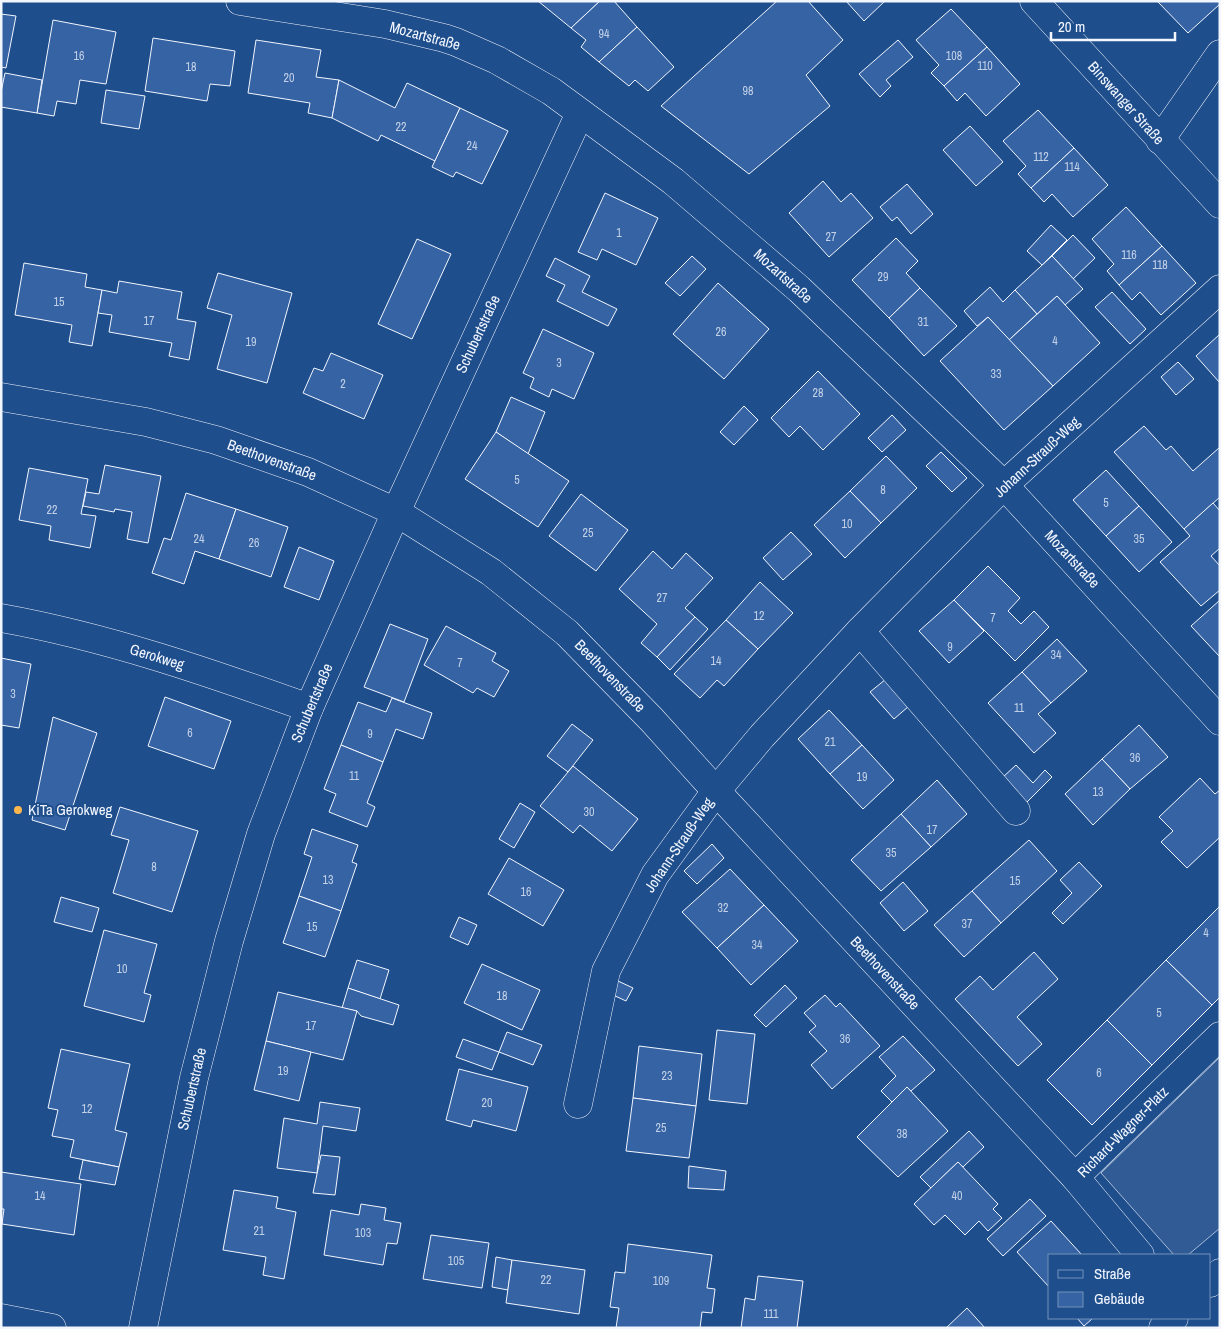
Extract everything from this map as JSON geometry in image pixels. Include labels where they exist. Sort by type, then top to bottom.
[{"type":"street","name":"Mozartstraße","points":[[240,1],[385,24],[444,38],[497,60],[551,91],[580,112],[673,181],[799,289],[1004,485],[1220,720]]},
{"type":"street","name":"Binswanger Straße","points":[[1034,1],[1220,204]]},
{"type":"street","points":[[1160,140],[1220,54]]},
{"type":"street","name":"Schubertstraße","points":[[142,1328],[194,1078],[229,941],[261,834],[309,708],[396,512],[580,112]]},
{"type":"street","name":"Johann-Strauß-Weg","points":[[578,1104],[606,971],[655,875],[716,791],[762,736],[860,631],[1004,485],[1220,289]]},
{"type":"street","name":"Beethovenstraße","points":[[1,397],[146,422],[216,440],[308,472],[396,512],[491,572],[567,633],[652,720],[1074,1177]]},
{"type":"street","name":"Gerokweg","points":[[1,618],[50,627],[142,651],[224,677],[309,708]]},
{"type":"street","points":[[860,631],[1016,812]]},
{"type":"street","name":"Richard-Wagner-Platz","points":[[1139,1254],[1074,1177],[1220,1036]]},
{"type":"street","points":[[1211,1282],[1220,1273]]},
{"type":"street","points":[[1,1318],[52,1328]]},
{"type":"street","points":[[1163,1328],[1173,1319]]},
{"type":"shaded area","points":[[1220,1057],[1220,1228],[1189,1254],[1173,1254],[1101,1173]]},
{"type":"building","points":[[538,1],[600,1],[571,28]]},
{"type":"building","points":[[600,1],[614,1],[637,27],[599,62],[581,47],[586,40],[571,28]]},
{"type":"building","points":[[777,1],[808,1],[843,40],[806,75],[830,106],[749,174],[661,106]]},
{"type":"building","points":[[846,1],[885,1],[864,21]]},
{"type":"building","points":[[1157,1],[1220,1],[1220,4],[1188,33]]},
{"type":"building","points":[[951,9],[987,47],[944,86],[931,73],[939,65],[916,40]]},
{"type":"building","points":[[1,14],[16,16],[6,68],[1,67]]},
{"type":"building","points":[[53,20],[116,32],[106,84],[80,80],[76,104],[57,101],[54,116],[37,113]]},
{"type":"building","points":[[637,27],[674,67],[648,91],[635,80],[629,86],[599,62]]},
{"type":"building","points":[[153,38],[235,51],[230,86],[210,84],[207,101],[145,91]]},
{"type":"building","points":[[256,40],[321,50],[316,77],[339,80],[332,118],[308,113],[310,103],[248,93]]},
{"type":"building","points":[[898,40],[913,57],[886,80],[891,86],[880,97],[859,74]]},
{"type":"building","points":[[987,47],[1020,84],[986,116],[965,93],[957,101],[944,86]]},
{"type":"building","points":[[5,73],[42,80],[37,113],[1,107],[1,92]]},
{"type":"building","points":[[339,80],[395,108],[407,83],[460,108],[435,161],[381,135],[378,141],[332,118]]},
{"type":"building","points":[[106,90],[145,96],[139,129],[101,123]]},
{"type":"building","points":[[460,108],[508,131],[482,184],[456,172],[453,177],[432,167]]},
{"type":"building","points":[[1038,110],[1074,148],[1031,188],[1018,174],[1026,166],[1003,141]]},
{"type":"building","points":[[970,126],[1003,162],[976,186],[943,150]]},
{"type":"building","points":[[1074,148],[1108,185],[1073,217],[1052,194],[1044,202],[1031,188]]},
{"type":"building","points":[[823,181],[841,202],[851,193],[873,218],[829,257],[789,213]]},
{"type":"building","points":[[907,184],[933,214],[911,234],[897,217],[892,221],[880,207]]},
{"type":"building","points":[[605,193],[658,218],[636,265],[602,249],[597,260],[578,252]]},
{"type":"building","points":[[1126,207],[1162,246],[1119,285],[1107,271],[1114,264],[1092,239]]},
{"type":"building","points":[[1051,225],[1067,240],[1042,265],[1027,251]]},
{"type":"building","points":[[1073,235],[1095,258],[1073,279],[1052,256]]},
{"type":"building","points":[[896,238],[918,261],[906,273],[920,288],[889,318],[852,280]]},
{"type":"building","points":[[417,239],[451,254],[412,339],[378,324]]},
{"type":"building","points":[[1162,246],[1196,283],[1161,315],[1140,292],[1132,300],[1119,285]]},
{"type":"building","points":[[692,256],[706,269],[680,296],[665,283]]},
{"type":"building","points":[[1052,256],[1083,289],[1065,305],[1057,296],[1037,314],[1015,290]]},
{"type":"building","points":[[555,258],[590,276],[582,292],[617,309],[608,326],[557,301],[565,285],[546,276]]},
{"type":"building","points":[[24,263],[87,274],[85,287],[102,290],[92,346],[69,342],[72,325],[15,315]]},
{"type":"building","points":[[218,273],[292,293],[267,383],[217,369],[232,315],[207,308]]},
{"type":"building","points":[[119,281],[182,292],[177,319],[196,322],[189,360],[169,356],[172,343],[109,332],[112,315],[98,313],[102,290],[117,293]]},
{"type":"building","points":[[718,283],[769,329],[724,379],[673,334]]},
{"type":"building","points":[[990,287],[1003,302],[1015,290],[1037,314],[1009,340],[988,317],[977,326],[964,311]]},
{"type":"building","points":[[920,288],[957,326],[924,356],[889,318]]},
{"type":"building","points":[[1112,292],[1146,329],[1130,344],[1095,307]]},
{"type":"building","points":[[1057,296],[1100,343],[1053,386],[1009,340]]},
{"type":"building","points":[[988,317],[1053,386],[1004,430],[940,361]]},
{"type":"building","points":[[543,329],[594,353],[574,399],[552,389],[549,397],[530,388],[534,378],[523,373]]},
{"type":"building","points":[[1220,334],[1220,383],[1196,356]]},
{"type":"building","points":[[331,353],[383,375],[364,419],[303,393],[314,368],[323,371]]},
{"type":"building","points":[[1178,362],[1194,379],[1176,395],[1161,377]]},
{"type":"building","points":[[818,371],[860,414],[823,450],[800,426],[789,437],[771,418]]},
{"type":"building","points":[[511,397],[545,412],[528,454],[496,432]]},
{"type":"building","points":[[744,406],[758,420],[734,445],[720,432]]},
{"type":"building","points":[[892,415],[906,430],[882,452],[868,438]]},
{"type":"building","points":[[1144,426],[1166,450],[1171,446],[1193,471],[1220,447],[1220,497],[1184,529],[1114,452]]},
{"type":"building","points":[[496,432],[569,481],[538,527],[465,479]]},
{"type":"building","points":[[941,452],[967,478],[952,492],[926,466]]},
{"type":"building","points":[[886,456],[917,488],[881,523],[850,491]]},
{"type":"building","points":[[105,465],[161,476],[148,543],[127,539],[132,512],[115,509],[114,512],[83,506],[86,492],[99,494]]},
{"type":"building","points":[[29,468],[88,479],[81,514],[96,516],[90,548],[49,540],[51,526],[19,520]]},
{"type":"building","points":[[1106,470],[1139,506],[1106,536],[1073,500]]},
{"type":"building","points":[[850,491],[881,523],[845,558],[814,525]]},
{"type":"building","points":[[186,493],[236,509],[219,559],[195,551],[184,584],[152,573],[164,538],[171,540]]},
{"type":"building","points":[[581,494],[628,530],[596,571],[549,536]]},
{"type":"building","points":[[1213,503],[1220,511],[1220,548],[1211,556],[1220,566],[1220,590],[1201,606],[1160,562],[1190,536],[1184,529]]},
{"type":"building","points":[[1139,506],[1172,542],[1139,572],[1106,536]]},
{"type":"building","points":[[236,509],[288,527],[271,577],[219,559]]},
{"type":"building","points":[[791,532],[812,554],[783,580],[763,558]]},
{"type":"building","points":[[299,547],[334,561],[319,600],[284,587]]},
{"type":"building","points":[[653,551],[672,569],[686,553],[713,578],[685,608],[695,617],[657,657],[641,643],[657,624],[619,589]]},
{"type":"building","points":[[988,566],[1020,598],[1008,611],[1021,624],[1034,611],[1049,627],[1015,661],[954,600]]},
{"type":"building","points":[[760,582],[793,613],[758,649],[726,620]]},
{"type":"building","points":[[954,600],[984,631],[949,663],[919,631]]},
{"type":"building","points":[[1220,600],[1220,657],[1191,626]]},
{"type":"building","points":[[695,617],[708,629],[670,670],[657,657]]},
{"type":"building","points":[[726,620],[758,649],[724,686],[717,680],[700,698],[674,674]]},
{"type":"building","points":[[390,624],[428,639],[404,702],[364,687]]},
{"type":"building","points":[[446,626],[496,653],[492,661],[509,671],[494,697],[477,688],[473,693],[424,665]]},
{"type":"building","points":[[1057,639],[1087,671],[1051,703],[1022,672]]},
{"type":"building","points":[[1,658],[31,664],[19,728],[1,725]]},
{"type":"building","points":[[1022,672],[1051,703],[1038,714],[1056,733],[1034,753],[988,703]]},
{"type":"building","points":[[886,679],[909,706],[894,719],[870,692]]},
{"type":"building","points":[[165,697],[231,721],[214,769],[148,746]]},
{"type":"building","points":[[392,698],[432,713],[423,739],[396,729],[383,762],[341,745],[358,702],[386,712]]},
{"type":"building","points":[[829,710],[862,745],[830,774],[798,739]]},
{"type":"building","points":[[53,717],[97,733],[65,830],[32,820]]},
{"type":"building","points":[[572,724],[593,740],[568,772],[547,756]]},
{"type":"building","points":[[1139,725],[1168,757],[1130,789],[1102,759]]},
{"type":"building","points":[[341,745],[383,762],[367,803],[375,807],[367,827],[329,812],[336,794],[324,789]]},
{"type":"building","points":[[862,745],[894,780],[863,809],[830,774]]},
{"type":"building","points":[[1102,759],[1130,789],[1093,825],[1065,794]]},
{"type":"building","points":[[1016,765],[1033,783],[1045,770],[1052,777],[1026,803],[1002,778]]},
{"type":"building","points":[[573,766],[638,819],[612,851],[580,825],[573,833],[540,806]]},
{"type":"building","points":[[1200,778],[1215,794],[1220,790],[1220,837],[1187,868],[1161,842],[1173,831],[1159,817]]},
{"type":"building","points":[[937,780],[967,814],[931,847],[901,814]]},
{"type":"building","points":[[520,803],[535,812],[514,848],[499,839]]},
{"type":"building","points":[[120,807],[198,831],[172,912],[113,893],[129,840],[111,835]]},
{"type":"building","points":[[901,814],[931,847],[881,891],[851,860]]},
{"type":"building","points":[[312,829],[358,845],[352,862],[357,864],[341,911],[299,896],[312,857],[304,854]]},
{"type":"building","points":[[1029,840],[1057,871],[1001,923],[972,891]]},
{"type":"building","points":[[712,844],[724,858],[697,884],[684,871]]},
{"type":"building","points":[[509,858],[564,890],[543,926],[488,894]]},
{"type":"building","points":[[1079,862],[1102,886],[1063,924],[1052,913],[1072,893],[1060,880]]},
{"type":"building","points":[[730,869],[764,905],[717,948],[682,912]]},
{"type":"building","points":[[903,882],[928,911],[904,931],[880,903]]},
{"type":"building","points":[[972,891],[1001,923],[964,957],[934,925]]},
{"type":"building","points":[[299,896],[341,911],[325,957],[283,943]]},
{"type":"building","points":[[61,897],[99,908],[92,932],[54,922]]},
{"type":"building","points":[[764,905],[798,941],[751,985],[717,948]]},
{"type":"building","points":[[1220,906],[1220,997],[1212,1005],[1166,960]]},
{"type":"building","points":[[459,917],[477,925],[468,945],[450,937]]},
{"type":"building","points":[[104,930],[157,944],[144,993],[151,995],[144,1022],[84,1006]]},
{"type":"building","points":[[1034,952],[1058,979],[1017,1017],[1042,1044],[1018,1066],[955,999],[980,976],[993,990]]},
{"type":"building","points":[[357,960],[389,970],[380,999],[348,988]]},
{"type":"building","points":[[1166,960],[1212,1005],[1152,1065],[1107,1020]]},
{"type":"building","points":[[482,964],[540,990],[522,1030],[464,1003]]},
{"type":"building","points":[[618,981],[633,988],[626,1001],[611,994]]},
{"type":"building","points":[[785,985],[797,998],[766,1027],[754,1015]]},
{"type":"building","points":[[348,988],[399,1005],[393,1025],[361,1016],[357,1011],[342,1008]]},
{"type":"building","points":[[278,992],[357,1011],[343,1060],[266,1041]]},
{"type":"building","points":[[825,995],[836,1007],[840,1003],[880,1046],[832,1089],[811,1065],[827,1051],[809,1032],[816,1026],[804,1013]]},
{"type":"building","points":[[1107,1020],[1152,1065],[1092,1125],[1047,1080]]},
{"type":"building","points":[[717,1030],[755,1034],[747,1104],[709,1100]]},
{"type":"building","points":[[507,1032],[542,1045],[533,1065],[499,1052]]},
{"type":"building","points":[[903,1036],[935,1070],[911,1091],[907,1087],[892,1102],[881,1091],[896,1076],[879,1057]]},
{"type":"building","points":[[463,1039],[499,1052],[492,1070],[456,1057]]},
{"type":"building","points":[[266,1041],[311,1052],[299,1101],[254,1090]]},
{"type":"building","points":[[639,1046],[702,1054],[696,1106],[633,1098]]},
{"type":"building","points":[[61,1049],[130,1064],[115,1130],[127,1133],[119,1167],[70,1157],[74,1140],[52,1136],[58,1110],[48,1108]]},
{"type":"building","points":[[459,1069],[528,1087],[516,1131],[473,1120],[471,1127],[446,1120]]},
{"type":"building","points":[[907,1087],[948,1131],[898,1177],[857,1137]]},
{"type":"building","points":[[633,1098],[696,1106],[689,1158],[626,1151]]},
{"type":"building","points":[[320,1102],[360,1108],[356,1131],[323,1126],[317,1173],[277,1168],[284,1118],[317,1124]]},
{"type":"building","points":[[969,1131],[984,1147],[963,1167],[958,1162],[931,1188],[920,1177]]},
{"type":"building","points":[[321,1155],[340,1157],[335,1195],[313,1193]]},
{"type":"building","points":[[83,1160],[119,1167],[115,1185],[79,1179]]},
{"type":"building","points":[[958,1162],[998,1204],[993,1209],[1002,1218],[988,1231],[979,1221],[965,1235],[945,1215],[934,1225],[914,1204]]},
{"type":"building","points":[[689,1166],[726,1171],[724,1190],[688,1188]]},
{"type":"building","points":[[1,1172],[81,1184],[74,1235],[2,1224],[4,1209],[1,1209]]},
{"type":"building","points":[[234,1190],[278,1197],[276,1208],[296,1212],[284,1279],[263,1275],[266,1257],[223,1250]]},
{"type":"building","points":[[1030,1199],[1046,1216],[1003,1256],[987,1239]]},
{"type":"building","points":[[361,1204],[386,1208],[384,1220],[401,1223],[397,1244],[387,1243],[383,1265],[324,1255],[331,1210],[359,1215]]},
{"type":"building","points":[[1051,1221],[1081,1254],[1048,1254],[1048,1286],[1017,1252]]},
{"type":"building","points":[[431,1235],[489,1243],[482,1288],[423,1279]]},
{"type":"building","points":[[628,1244],[712,1255],[707,1288],[715,1289],[712,1313],[702,1312],[700,1328],[616,1328],[619,1308],[610,1307],[615,1272],[625,1273]]},
{"type":"building","points":[[496,1257],[512,1260],[508,1290],[492,1287]]},
{"type":"building","points":[[512,1260],[585,1270],[579,1314],[506,1303]]},
{"type":"building","points":[[758,1276],[803,1281],[797,1328],[741,1328],[745,1298],[755,1300]]},
{"type":"building","points":[[967,1308],[985,1328],[946,1328]]},
{"type":"building","points":[[1078,1319],[1092,1319],[1084,1326]]},
{"type":"place","name":"KiTa Gerokweg","points":[[18,810]]}]
